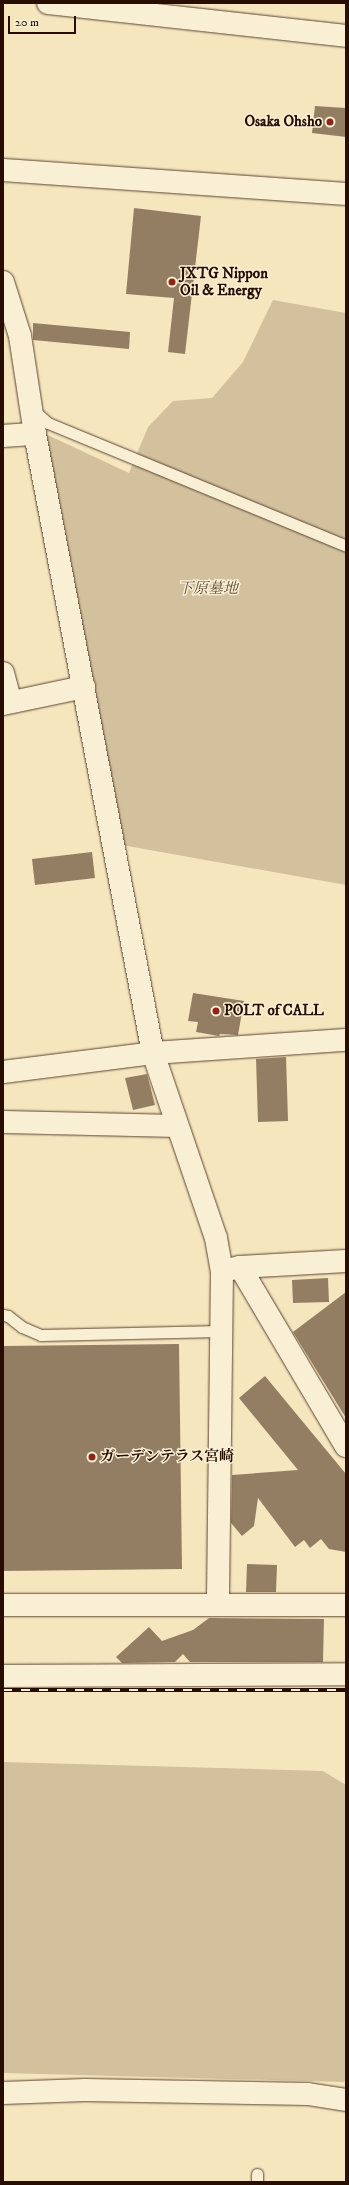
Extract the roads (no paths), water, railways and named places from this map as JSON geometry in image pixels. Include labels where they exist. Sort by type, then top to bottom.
[{"type":"street","points":[[48,3],[346,36]]},
{"type":"street","points":[[3,170],[346,194]]},
{"type":"street","points":[[3,282],[20,336],[35,434],[154,1053],[177,1126],[216,1238],[231,1269],[345,1444]]},
{"type":"street","points":[[3,436],[35,434]]},
{"type":"street","points":[[3,673],[7,703],[84,687]]},
{"type":"street","points":[[3,1072],[154,1053],[346,1040]]},
{"type":"street","points":[[3,1122],[177,1126]]},
{"type":"street","points":[[231,1269],[346,1261]]},
{"type":"street","points":[[218,1605],[221,1331],[231,1269]]},
{"type":"street","points":[[3,1605],[346,1605]]},
{"type":"street","points":[[3,1676],[346,1674]]},
{"type":"street","points":[[3,2092],[85,2090],[300,2093],[346,2100]]},
{"type":"lane","points":[[31,409],[48,423],[346,546]]},
{"type":"lane","points":[[3,1315],[8,1316],[22,1327],[42,1335],[221,1331]]},
{"type":"railway","points":[[3,1690],[346,1690]]},
{"type":"place","name":"Osaka Ohsho","points":[[330,122]]},
{"type":"place","name":"JXTG Nippon Oil & Energy","points":[[172,282]]},
{"type":"place","name":"POLT of CALL","points":[[216,1011]]},
{"type":"place","name":"ガーデンテラス宮崎","points":[[92,1457]]},
{"type":"park label","name":"下原墓地","points":[[208,589]]}]
